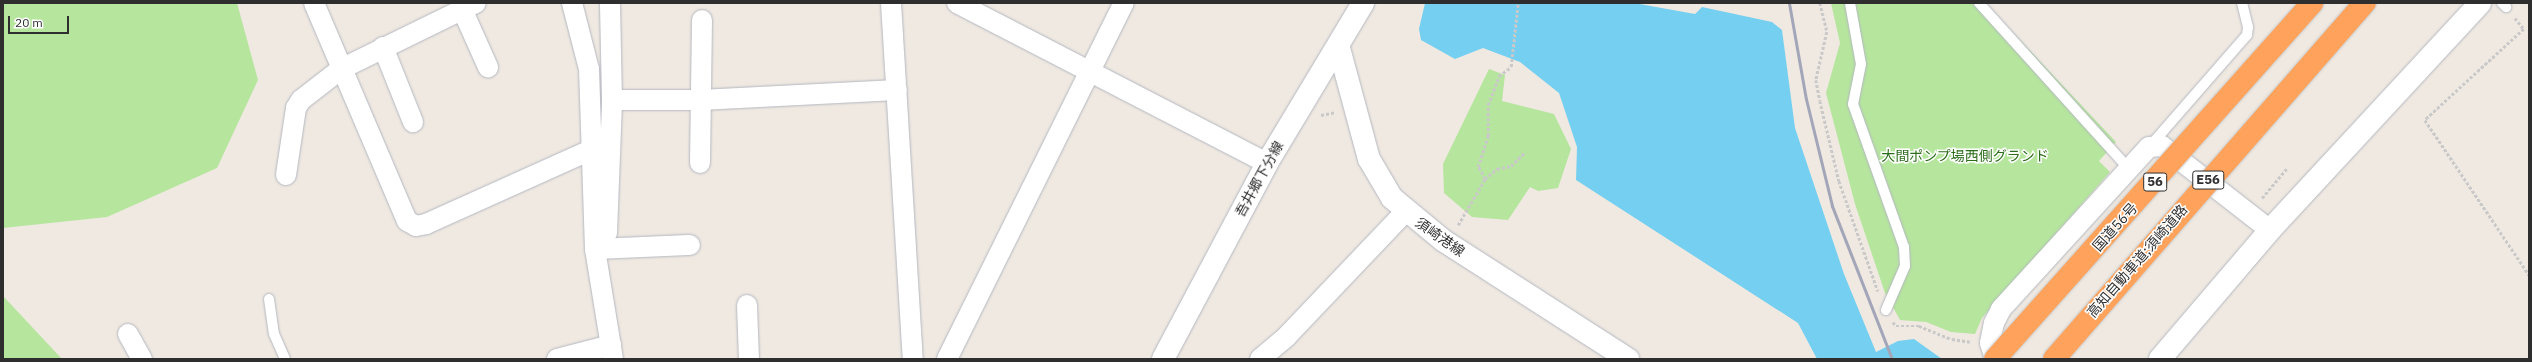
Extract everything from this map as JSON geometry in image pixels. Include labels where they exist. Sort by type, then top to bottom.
[{"type":"highway","name":"国道56号","points":[[1995,359],[2312,3]]},
{"type":"highway","name":"高知自動車道;須崎道路","points":[[2054,359],[2101,301],[2365,3]]},
{"type":"main road","name":"吾井郷下分線","points":[[1163,359],[1267,164],[1339,48],[1363,3]]},
{"type":"main road","points":[[2160,359],[2270,230],[2480,3]]},
{"type":"main road","name":"須崎港線","points":[[1339,48],[1369,159],[1380,181],[1405,212],[1444,241],[1628,359]]},
{"type":"street","points":[[314,3],[407,221],[416,226],[593,149]]},
{"type":"street","points":[[557,359],[612,352],[601,248],[593,149],[589,69],[572,3]]},
{"type":"street","points":[[601,248],[612,100],[610,3]]},
{"type":"street","points":[[891,3],[913,359]]},
{"type":"street","points":[[957,3],[1267,164]]},
{"type":"street","points":[[947,359],[1088,72],[1124,3]]},
{"type":"street","points":[[286,175],[296,108],[301,100],[341,69],[469,6],[488,67]]},
{"type":"street","points":[[700,163],[702,20]]},
{"type":"street","points":[[383,47],[413,122]]},
{"type":"street","points":[[612,100],[700,100],[897,90]]},
{"type":"street","points":[[1995,359],[1990,343],[1994,323],[2001,309],[2128,168],[2149,147],[2162,146],[2270,230]]},
{"type":"street","points":[[1260,359],[1287,336],[1405,212]]},
{"type":"street","points":[[601,248],[690,245]]},
{"type":"street","points":[[746,305],[749,359]]},
{"type":"street","points":[[128,334],[142,359]]},
{"type":"lane","points":[[1850,3],[1861,64],[1853,104],[1904,247],[1905,266],[1886,310]]},
{"type":"lane","points":[[1979,3],[2128,168]]},
{"type":"lane","points":[[2149,147],[2247,35],[2248,27],[2242,3]]},
{"type":"lane","points":[[269,298],[274,334],[285,359]]},
{"type":"path","points":[[1485,179],[1478,167],[1488,136],[1488,105],[1499,76],[1511,67],[1518,3]]},
{"type":"path","points":[[1820,3],[1827,32],[1816,80],[1820,101],[1858,241],[1886,310],[1896,326],[1928,328],[1970,343]]},
{"type":"path","points":[[2504,5],[2524,29],[2425,120],[2529,275]]},
{"type":"path","points":[[1316,114],[1344,109]]},
{"type":"path","points":[[1444,241],[1464,218],[1485,179],[1497,169],[1511,166],[1525,152]]},
{"type":"path","points":[[2262,199],[2286,169]]},
{"type":"green space","points":[[3,3],[237,3],[258,80],[217,168],[107,217],[3,228]]},
{"type":"green space","name":"大間ポンプ場西側グランド","points":[[1831,3],[1985,3],[2116,142],[2099,161],[2110,172],[1982,318],[1975,334],[1951,332],[1926,322],[1900,320],[1885,293],[1855,204],[1826,93],[1840,43]]},
{"type":"green space","points":[[1489,69],[1505,75],[1502,101],[1554,114],[1571,149],[1558,188],[1538,191],[1530,187],[1508,220],[1472,217],[1444,193],[1443,164]]},
{"type":"green space","points":[[3,296],[62,359],[3,359]]},
{"type":"water","points":[[1425,3],[1634,3],[1695,14],[1702,7],[1772,22],[1782,30],[1795,128],[1844,274],[1876,352],[1898,341],[1914,339],[1942,359],[1817,359],[1798,323],[1576,180],[1577,147],[1559,93],[1520,62],[1483,48],[1455,59],[1421,40],[1419,29]]},
{"type":"railway","points":[[1789,3],[1806,99],[1832,206],[1892,359]]}]
